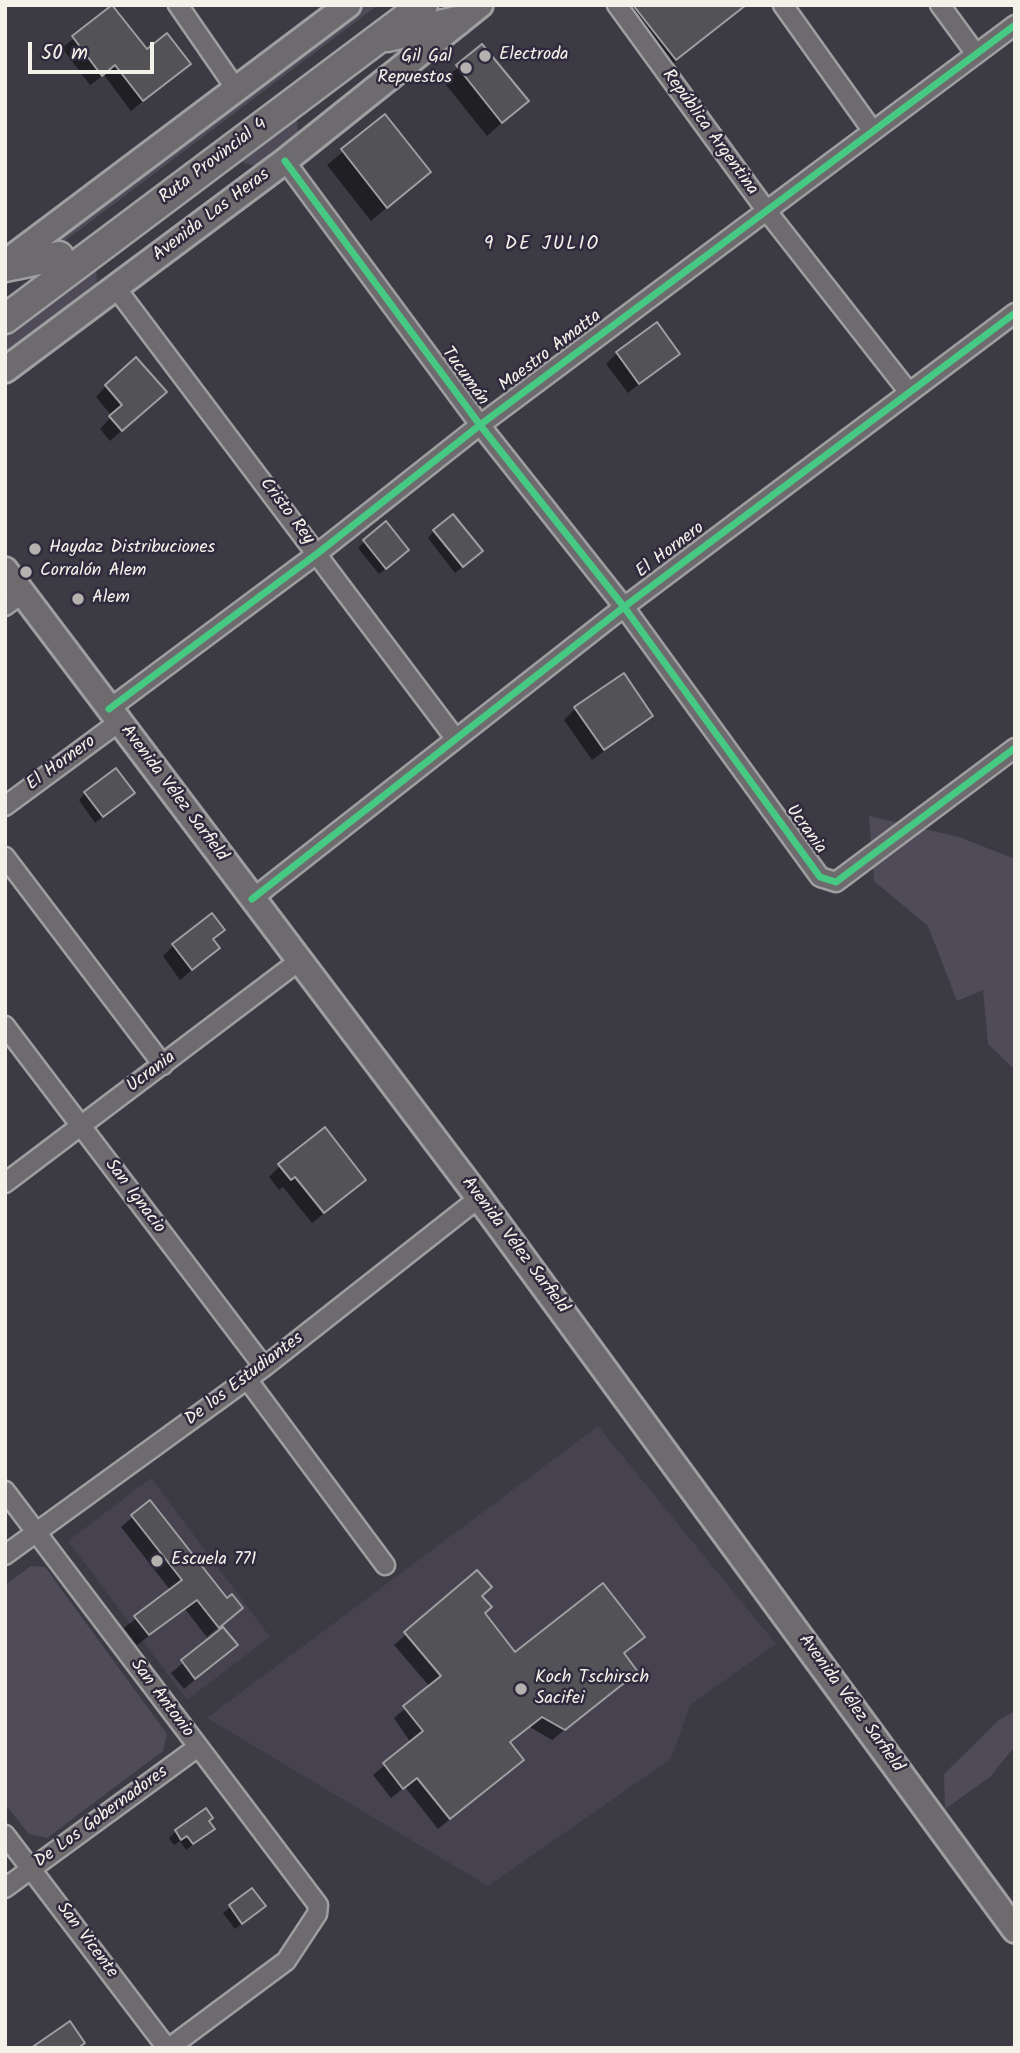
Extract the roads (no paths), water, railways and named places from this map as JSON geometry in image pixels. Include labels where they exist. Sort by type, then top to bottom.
[{"type":"main road","points":[[5,265],[348,5]]},
{"type":"main road","name":"Ruta Provincial 4","points":[[5,296],[392,5]]},
{"type":"main road","name":"Ruta Provincial 4","points":[[5,319],[423,5]]},
{"type":"main road","points":[[378,39],[469,13]]},
{"type":"main road","name":"Avenida Las Heras","points":[[5,370],[285,161],[430,48],[469,13]]},
{"type":"main road","points":[[5,265],[59,256]]},
{"type":"main road","name":"Avenida Vélez Sarfield","points":[[5,570],[14,599],[114,715],[479,1198],[1015,1930]]},
{"type":"street","points":[[178,5],[236,89]]},
{"type":"street","name":"República Argentina","points":[[617,5],[766,210],[908,391]]},
{"type":"street","points":[[783,5],[872,130]]},
{"type":"street","points":[[940,5],[976,54]]},
{"type":"street","name":"Maestro Amatta","points":[[114,715],[480,425],[1015,25]]},
{"type":"street","name":"Tucumán","points":[[285,161],[480,425],[624,607]]},
{"type":"street","name":"Cristo Rey","points":[[116,288],[455,738]]},
{"type":"street","name":"El Hornero","points":[[252,899],[624,607],[1015,313]]},
{"type":"street","name":"Ucrania","points":[[624,607],[820,877],[836,881],[1015,748]]},
{"type":"street","name":"El Hornero","points":[[5,807],[114,715]]},
{"type":"street","points":[[5,857],[163,1065]]},
{"type":"street","name":"Ucrania","points":[[5,1183],[299,961]]},
{"type":"street","name":"San Ignacio","points":[[5,1026],[264,1367]]},
{"type":"street","name":"De los Estudiantes","points":[[5,1555],[264,1367],[479,1198]]},
{"type":"street","points":[[247,1379],[384,1565]]},
{"type":"street","name":"San Antonio","points":[[5,1491],[318,1905],[317,1914],[286,1961],[168,2048]]},
{"type":"street","name":"De Los Gobernadores","points":[[5,1888],[198,1747]]},
{"type":"street","name":"San Vicente","points":[[5,1835],[168,2048]]},
{"type":"place","name":"Electroda","points":[[485,56]]},
{"type":"place","name":"Gil Gal Repuestos","points":[[466,68]]},
{"type":"place","name":"Haydaz Distribuciones","points":[[35,549]]},
{"type":"place","name":"Corralón Alem","points":[[26,572]]},
{"type":"place","name":"Alem","points":[[78,599]]},
{"type":"place","name":"Escuela 771","points":[[157,1561]]},
{"type":"place","name":"Koch Tschirsch Sacifei","points":[[521,1689]]},
{"type":"district","name":"9 DE JULIO","points":[[542,246]]}]
